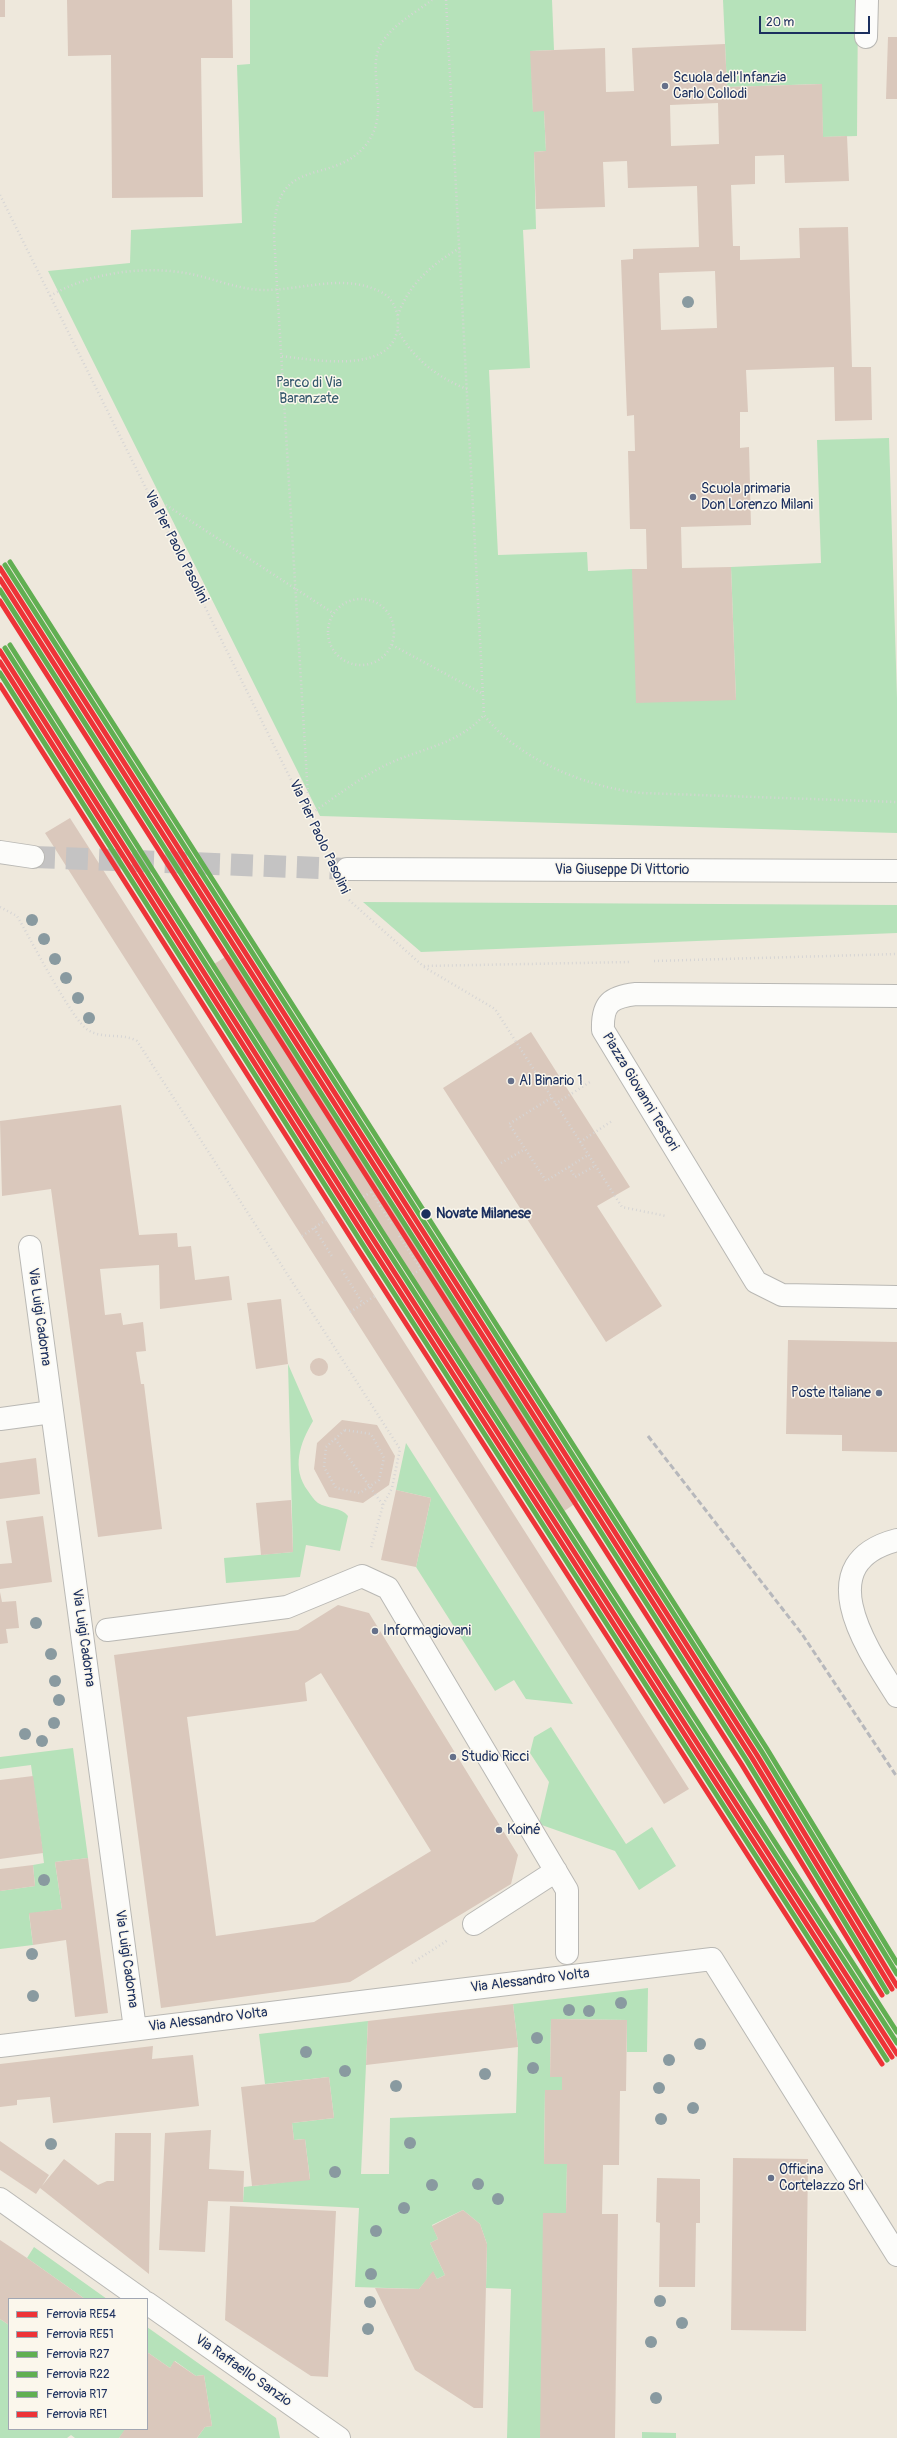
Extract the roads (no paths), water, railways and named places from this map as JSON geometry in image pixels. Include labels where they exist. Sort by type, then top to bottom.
[{"type":"street","points":[[866,0],[866,37]]},
{"type":"street","points":[[0,852],[33,857]]},
{"type":"street","name":"Via Giuseppe Di Vittorio","points":[[347,869],[897,871]]},
{"type":"street","name":"Piazza Giovanni Testori","points":[[897,996],[636,994],[618,996],[608,1005],[603,1017],[603,1030],[756,1282],[782,1295],[897,1297]]},
{"type":"street","name":"Via Luigi Cadorna","points":[[30,1247],[135,2029]]},
{"type":"street","points":[[0,1419],[52,1412]]},
{"type":"street","points":[[897,1540],[881,1546],[864,1558],[853,1572],[850,1581],[850,1604],[855,1624],[878,1667],[897,1696]]},
{"type":"street","points":[[107,1630],[287,1608],[362,1576],[384,1585],[391,1591],[567,1890],[567,1953]]},
{"type":"street","points":[[474,1924],[556,1871]]},
{"type":"street","name":"Via Alessandro Volta","points":[[0,2046],[712,1958],[897,2255]]},
{"type":"street","points":[[0,2199],[140,2298]]},
{"type":"street","name":"Via Raffaello Sanzio","points":[[148,2304],[327,2435]]},
{"type":"tunnel","points":[[33,857],[347,869]]},
{"type":"railway","points":[[648,1436],[802,1634],[897,1777]]},
{"type":"rail line","name":"R17","points":[[10,562],[767,1749],[897,1963]]},
{"type":"rail line","name":"R27","points":[[5,565],[762,1752],[897,1974]]},
{"type":"rail line","name":"RE54","points":[[0,568],[757,1755],[897,1986]]},
{"type":"rail line","name":"RE51","points":[[0,579],[752,1758],[892,1989]]},
{"type":"rail line","name":"R22","points":[[0,590],[747,1761],[887,1992]]},
{"type":"rail line","name":"RE1","points":[[0,601],[742,1765],[882,1995]]},
{"type":"rail line","name":"R17","points":[[10,645],[383,1233],[897,2032]]},
{"type":"rail line","name":"R27","points":[[5,648],[378,1236],[897,2043]]},
{"type":"rail line","name":"RE54","points":[[0,651],[373,1239],[897,2054]]},
{"type":"rail line","name":"RE51","points":[[0,662],[368,1242],[892,2057]]},
{"type":"rail line","name":"R22","points":[[0,673],[363,1245],[887,2060]]},
{"type":"rail line","name":"RE1","points":[[0,685],[358,1249],[882,2064]]},
{"type":"place","name":"Scuola dell'Infanzia Carlo Collodi","points":[[665,86]]},
{"type":"place","name":"Scuola primaria Don Lorenzo Milani","points":[[693,497]]},
{"type":"place","name":"Al Binario 1","points":[[511,1081]]},
{"type":"place","name":"Novate Milanese","points":[[426,1214]]},
{"type":"place","name":"Poste Italiane","points":[[879,1393]]},
{"type":"place","name":"Informagiovani","points":[[375,1631]]},
{"type":"place","name":"Studio Ricci","points":[[453,1757]]},
{"type":"place","name":"Koiné","points":[[499,1830]]},
{"type":"place","name":"Officina Cortelazzo Srl","points":[[771,2178]]},
{"type":"park label","name":"Parco di Via Baranzate","points":[[309,392]]}]
